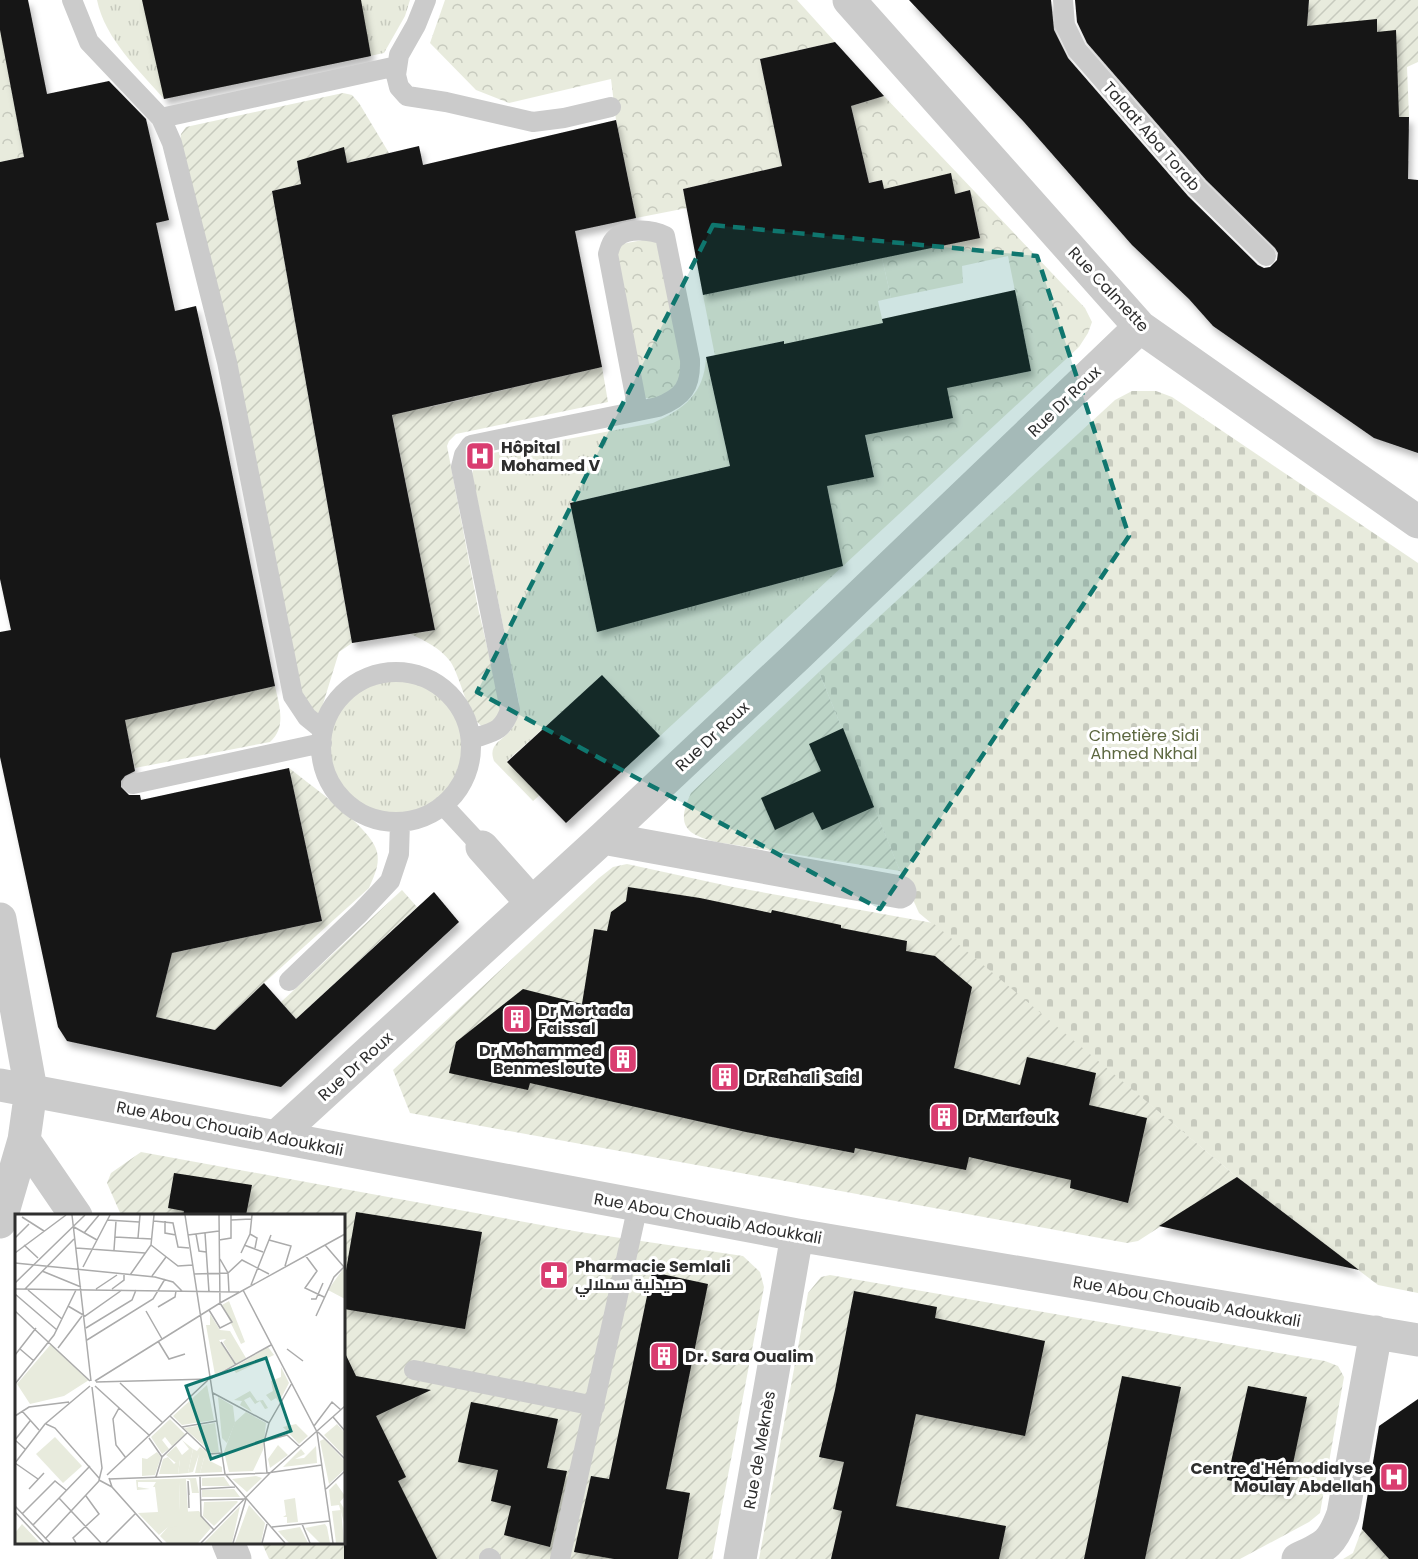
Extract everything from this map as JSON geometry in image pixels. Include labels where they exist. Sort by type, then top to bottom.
[{"type":"street","name":"Rue Calmette","points":[[849,0],[1140,327],[1418,522]]},
{"type":"street","name":"Rue Dr Roux","points":[[276,1137],[603,838],[806,648],[1140,327]]},
{"type":"street","points":[[603,838],[900,892]]},
{"type":"street","points":[[482,848],[532,903]]},
{"type":"street","points":[[0,919],[15,1087],[24,1140],[0,1222]]},
{"type":"street","name":"Rue Abou Chouaib Adoukkali","points":[[15,1087],[797,1235],[1418,1340]]},
{"type":"street","points":[[24,1140],[75,1214]]},
{"type":"street","name":"Rue de Meknès","points":[[740,1559],[797,1235]]},
{"type":"street","points":[[1298,1559],[1328,1543],[1336,1534],[1376,1332]]},
{"type":"street","points":[[229,1544],[236,1559]]},
{"type":"lane","points":[[72,0],[89,42],[161,118],[172,143],[227,362],[294,696],[322,736]]},
{"type":"lane","points":[[426,0],[416,25],[399,56],[396,75],[399,87],[407,96],[446,102],[533,122],[564,118],[611,107]]},
{"type":"lane","name":"Talaat Aba Torab","points":[[1062,0],[1065,25],[1077,50],[1197,188],[1266,256]]},
{"type":"lane","points":[[161,118],[398,66]]},
{"type":"lane","points":[[471,738],[497,731],[506,724],[510,710],[461,467],[464,455],[471,445],[658,407],[673,401],[682,393],[691,377],[690,360],[665,236],[658,232],[644,230],[618,235],[611,243],[608,255],[638,411]]},
{"type":"lane","points":[[395,671],[420,675],[442,686],[459,705],[469,727],[471,738],[471,753],[465,777],[452,797],[433,813],[409,821],[385,821],[362,814],[342,799],[328,779],[322,755],[322,736],[332,707],[349,688],[371,676],[395,671]]},
{"type":"lane","points":[[133,784],[322,736]]},
{"type":"lane","points":[[443,805],[482,848]]},
{"type":"lane","points":[[289,981],[390,881],[399,854],[400,822]]},
{"type":"lane","points":[[560,1559],[638,1205]]},
{"type":"lane","points":[[414,1370],[595,1406]]},
{"type":"highlighted area","points":[[713,225],[1037,256],[1129,536],[880,909],[477,692]]},
{"type":"green space","points":[[97,0],[410,0],[405,16],[384,53],[164,99],[115,41],[107,28]]},
{"type":"green space","points":[[445,0],[797,0],[835,42],[760,59],[782,166],[683,189],[687,208],[636,218],[616,120],[611,79],[509,103],[476,90],[430,43]]},
{"type":"green space","points":[[1309,0],[1418,0],[1418,62],[1407,67],[1409,117],[1298,118]]},
{"type":"green space","points":[[0,27],[24,157],[0,162]]},
{"type":"green space","points":[[343,93],[352,95],[359,103],[389,153],[347,163],[344,148],[297,162],[301,184],[272,191],[352,643],[339,652],[319,717],[299,691],[180,142],[181,134],[186,127]]},
{"type":"green space","points":[[884,96],[1085,308],[1092,322],[1079,347],[843,566],[827,486],[874,476],[859,405],[1031,371],[1008,256],[962,266],[963,283],[891,298],[882,258],[980,237],[970,190],[955,194],[884,189],[881,180],[869,183],[851,106]]},
{"type":"green space","points":[[648,239],[659,242],[686,365],[680,390],[653,399],[645,398],[615,255],[622,244]]},
{"type":"green space","points":[[882,258],[891,298],[878,301],[883,323],[789,362],[783,341],[715,356],[703,295]]},
{"type":"green space","points":[[706,358],[730,466],[570,503],[597,631],[843,566],[660,736],[602,676],[507,761],[540,795],[533,801],[494,761],[493,756],[496,744],[514,725],[519,703],[473,470],[480,461],[493,453],[653,423],[683,406],[697,391]]},
{"type":"green space","points":[[602,367],[608,402],[456,434],[447,446],[478,608],[502,710],[501,719],[483,727],[473,716],[450,661],[427,642],[411,634],[435,630],[386,383],[422,375],[430,407]]},
{"type":"green space","name":"Cimetière Sidi Ahmed Nkhal","points":[[1132,391],[1156,391],[1172,397],[1418,563],[1418,1293],[1378,1285],[1237,1177],[919,913],[819,672],[1115,400]]},
{"type":"green space","points":[[819,672],[900,871],[716,842],[697,835],[686,826],[684,813],[691,793]]},
{"type":"green space","points":[[166,673],[174,709],[275,686],[280,708],[279,730],[270,742],[135,768],[125,721],[111,724]]},
{"type":"green space","points":[[396,680],[422,685],[443,700],[458,721],[463,747],[458,773],[443,794],[422,809],[396,814],[370,809],[349,794],[334,773],[329,747],[334,721],[349,700],[370,685]]},
{"type":"green space","points":[[289,768],[339,807],[373,842],[378,861],[369,888],[215,1030],[156,1017],[172,953],[322,921]]},
{"type":"green space","points":[[627,864],[733,887],[933,923],[1237,1177],[1138,1241],[1127,1243],[410,1113],[393,1070],[599,878],[613,867]]},
{"type":"green space","points":[[402,890],[417,907],[296,1019],[281,1002]]},
{"type":"green space","points":[[141,1152],[580,1232],[743,1256],[760,1272],[764,1287],[712,1559],[269,1559],[262,1544],[345,1544],[345,1214],[121,1214],[107,1183],[111,1173]]},
{"type":"green space","points":[[830,1275],[1325,1361],[1338,1366],[1344,1377],[1320,1513],[1309,1522],[1240,1559],[759,1559],[808,1293],[821,1277]]},
{"type":"green space","points":[[1362,1529],[1389,1559],[1343,1559],[1353,1553]]},
{"type":"building","points":[[0,0],[28,0],[47,94],[109,81],[146,119],[169,220],[156,223],[175,311],[196,306],[275,686],[125,720],[135,771],[125,776],[121,781],[121,787],[129,795],[140,795],[141,800],[289,768],[322,921],[172,953],[156,1017],[215,1030],[264,983],[296,1019],[434,892],[459,922],[281,1087],[67,1041],[58,1027],[0,757],[0,632],[11,630],[0,579],[0,162],[24,157],[0,30]]},
{"type":"building","points":[[142,0],[361,0],[371,56],[164,99]]},
{"type":"building","points":[[909,0],[1051,0],[1054,30],[1068,58],[1188,196],[1258,265],[1264,268],[1270,267],[1277,260],[1278,253],[1275,248],[1206,180],[1087,43],[1077,22],[1075,0],[1309,0],[1307,26],[1377,19],[1377,32],[1396,30],[1399,117],[1409,117],[1408,179],[1418,180],[1418,453],[1374,438],[1213,326],[1189,299],[1132,245],[1024,122]]},
{"type":"building","points":[[835,42],[884,96],[851,106],[869,183],[882,180],[884,189],[951,173],[955,194],[970,190],[980,238],[703,295],[683,189],[782,166],[760,59]]},
{"type":"building","points":[[616,120],[636,218],[575,231],[602,367],[392,415],[435,630],[352,643],[272,191],[301,184],[297,161],[344,147],[347,163],[419,146],[423,165]]},
{"type":"building","points":[[1015,290],[1031,371],[947,388],[953,418],[865,435],[874,477],[827,486],[843,566],[597,632],[570,503],[730,466],[706,357],[784,341],[784,344],[883,323],[882,319]]},
{"type":"building","points":[[602,675],[660,736],[566,823],[507,762]]},
{"type":"building","points":[[843,728],[874,807],[822,830],[813,812],[775,830],[761,798],[821,771],[809,744]]},
{"type":"building","points":[[628,887],[700,898],[771,913],[772,910],[841,925],[841,928],[907,941],[906,951],[935,956],[972,987],[954,1068],[1020,1085],[1027,1057],[1096,1073],[1089,1105],[1147,1118],[1128,1203],[1070,1188],[1071,1180],[969,1157],[966,1170],[855,1148],[854,1153],[746,1132],[530,1083],[528,1090],[449,1073],[456,1042],[523,989],[582,1004],[594,929],[607,931],[611,912],[626,901]]},
{"type":"building","points":[[174,1173],[252,1185],[246,1214],[183,1214],[184,1211],[168,1208]]},
{"type":"building","points":[[1237,1177],[1359,1270],[1159,1226]]},
{"type":"building","points":[[356,1212],[482,1232],[465,1329],[345,1309],[345,1276]]},
{"type":"building","points":[[652,1272],[708,1284],[666,1489],[690,1493],[678,1559],[614,1559],[574,1552],[591,1476],[609,1479]]},
{"type":"building","points":[[854,1291],[937,1307],[935,1318],[1045,1341],[1025,1436],[916,1414],[896,1506],[1006,1526],[999,1559],[831,1559],[842,1511],[833,1509],[844,1462],[819,1457],[835,1390]]},
{"type":"building","points":[[345,1353],[356,1376],[431,1390],[376,1416],[406,1477],[398,1481],[437,1559],[344,1559]]},
{"type":"building","points":[[1122,1376],[1181,1387],[1145,1559],[1084,1559]]},
{"type":"building","points":[[1248,1386],[1307,1397],[1287,1492],[1227,1480]]},
{"type":"building","name":"Centre d'Hémodialyse Moulay Abdellah","points":[[1418,1399],[1418,1559],[1389,1559],[1362,1529],[1379,1426]]},
{"type":"building","points":[[471,1402],[558,1419],[547,1468],[567,1471],[550,1547],[504,1535],[511,1506],[491,1501],[498,1470],[458,1462]]},
{"type":"place","name":"Hôpital Mohamed V","points":[[480,456]]},
{"type":"place","name":"Dr Mortada Faissal","points":[[517,1019]]},
{"type":"place","name":"Dr Mohammed Benmesloute","points":[[623,1059]]},
{"type":"place","name":"Dr Rahali Said","points":[[725,1077]]},
{"type":"place","name":"Dr Marfouk","points":[[944,1117]]},
{"type":"place","name":"Pharmacie Semlali صيدلية سملالي","points":[[554,1275]]},
{"type":"place","name":"Dr. Sara Oualim","points":[[664,1356]]},
{"type":"place","name":"Centre d'Hémodialyse Moulay Abdellah","points":[[1394,1477]]}]
